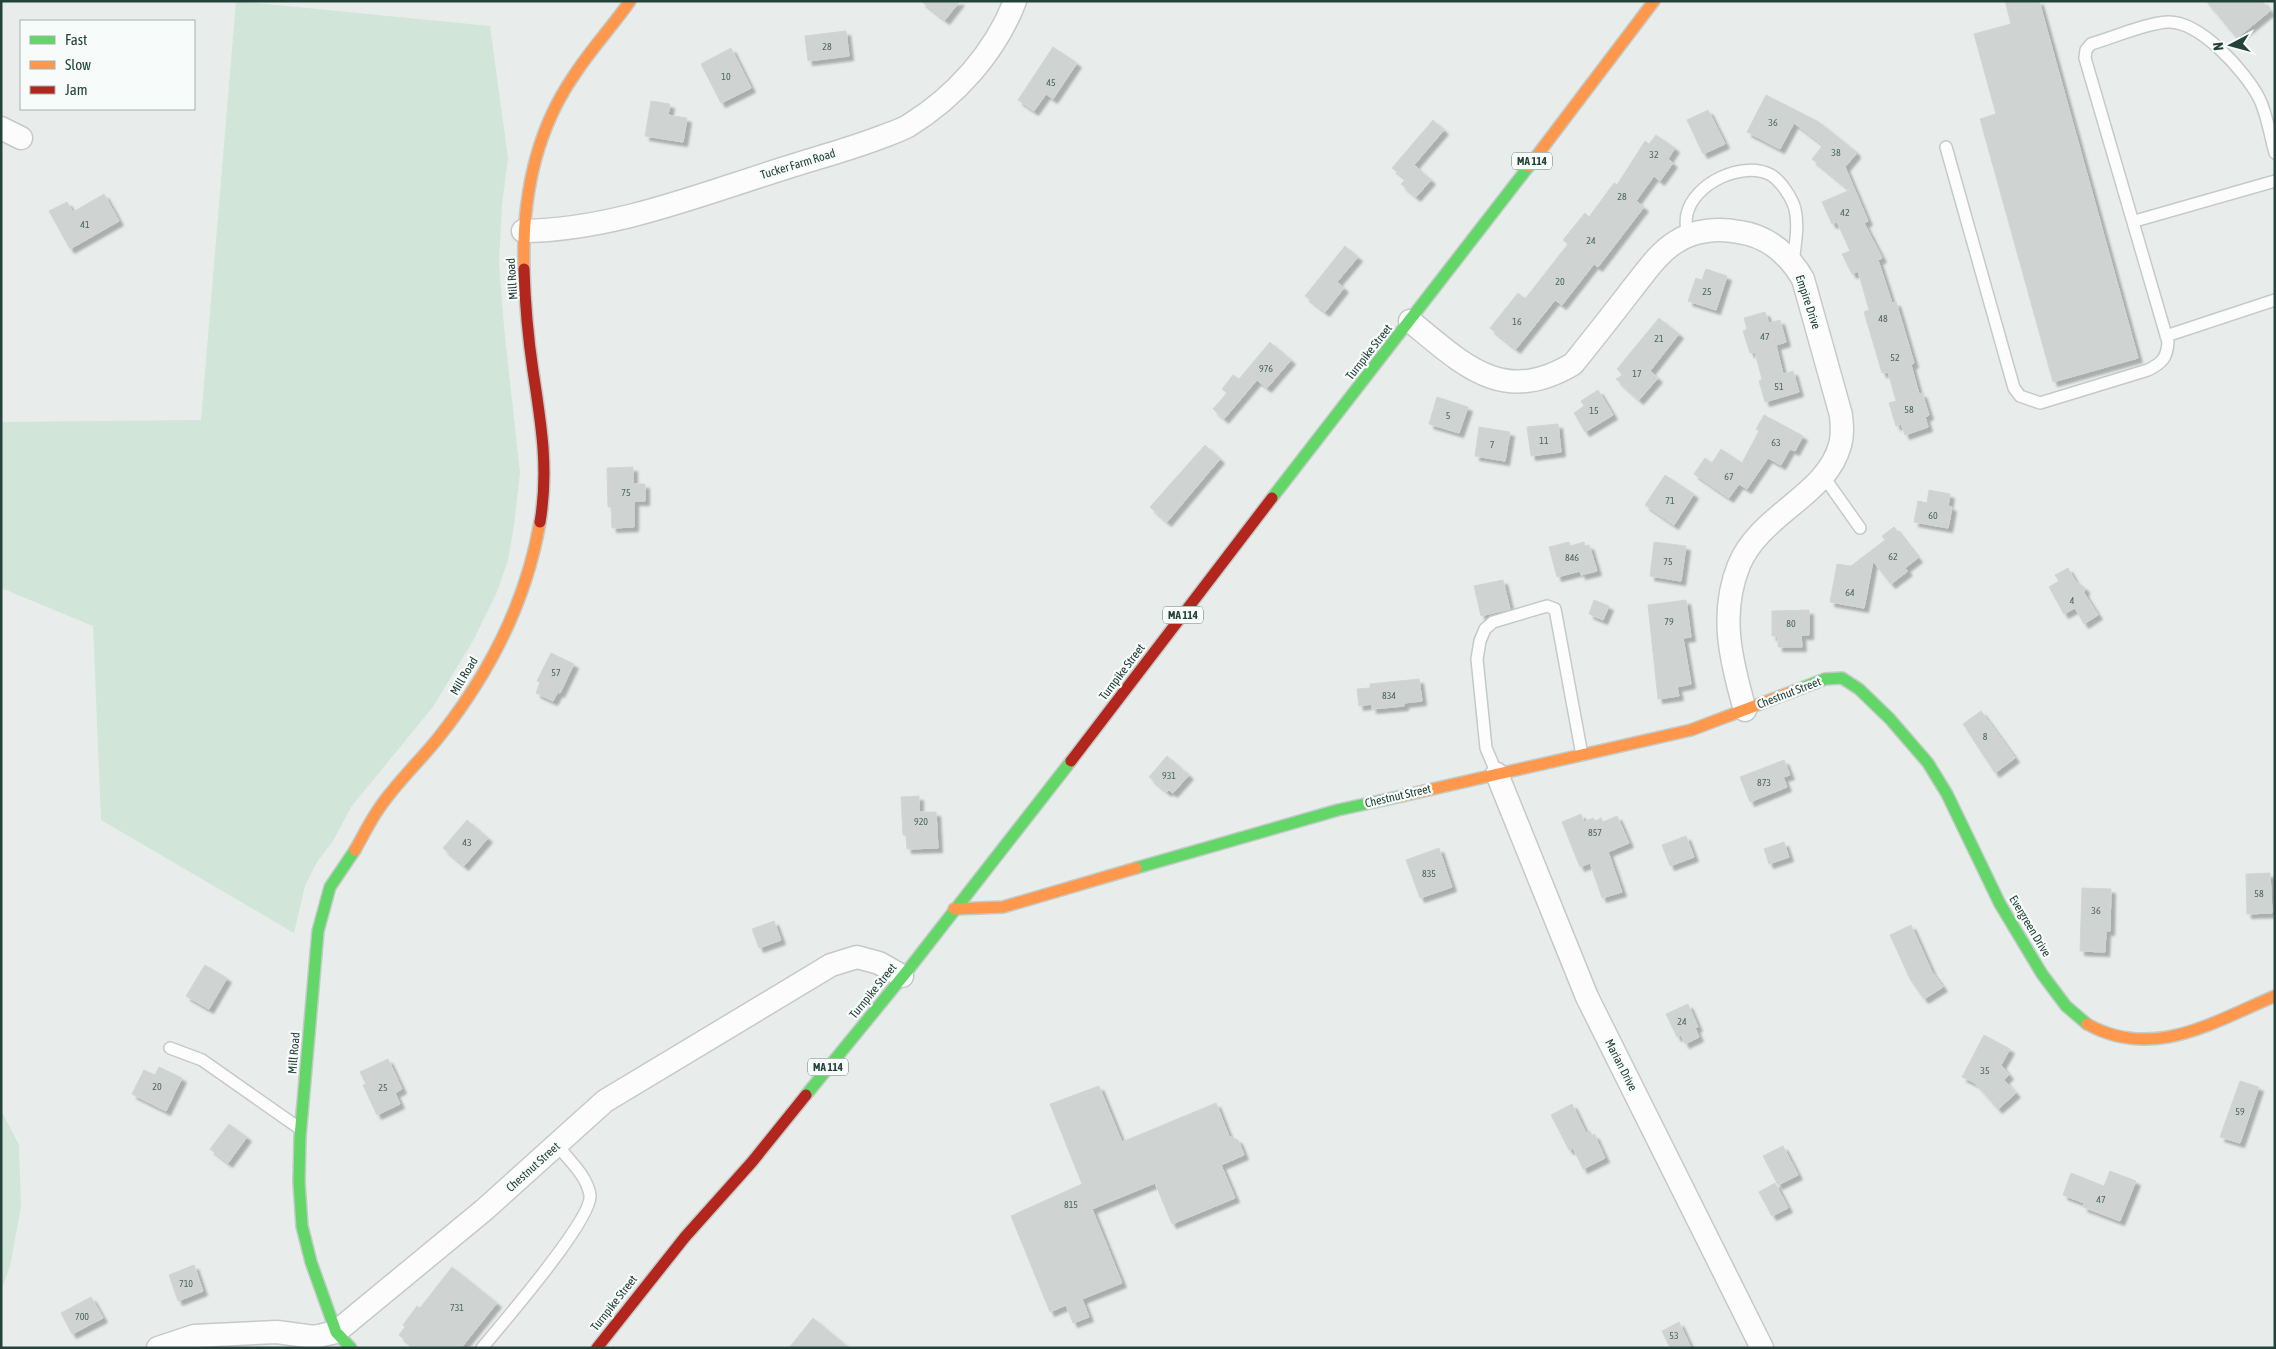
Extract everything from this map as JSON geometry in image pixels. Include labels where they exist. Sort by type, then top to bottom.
[{"type":"main road","name":"Mill Road","points":[[351,1348],[336,1332],[308,1252],[302,1227],[299,1175],[314,968],[318,938],[328,892],[340,869],[354,850],[380,806],[437,739],[478,680],[501,640],[518,603],[531,566],[538,534],[545,475],[543,442],[531,356],[523,231],[530,178],[536,154],[559,100],[579,67],[630,1]]},
{"type":"main road","name":"Turnpike Street","points":[[597,1348],[685,1237],[752,1162],[1042,799],[1263,509],[1410,322],[1654,1]]},
{"type":"main road","name":"Chestnut Street","points":[[954,908],[982,909],[1003,907],[1338,810],[1691,730],[1825,679],[1842,678]]},
{"type":"main road","name":"Evergreen Drive","points":[[1842,678],[1859,689],[1890,719],[1928,763],[1947,794],[2000,904],[2042,974],[2066,1006],[2085,1023],[2103,1033],[2126,1039],[2153,1040],[2179,1036],[2275,996]]},
{"type":"street","name":"Tucker Farm Road","points":[[523,231],[581,227],[632,215],[867,142],[907,127],[946,99],[974,69],[994,41],[1015,1]]},
{"type":"street","points":[[1,128],[21,138]]},
{"type":"street","name":"Empire Drive","points":[[1410,322],[1453,357],[1474,370],[1496,379],[1518,382],[1539,380],[1573,364],[1657,259],[1676,242],[1711,230],[1745,232],[1762,238],[1793,263],[1803,280],[1842,415],[1840,445],[1824,477],[1776,516],[1749,546],[1739,564],[1728,609],[1728,632],[1733,670],[1745,710]]},
{"type":"street","name":"Marian Drive","points":[[1497,774],[1587,997],[1762,1348]]},
{"type":"street","name":"Chestnut Street","points":[[158,1348],[194,1336],[277,1332],[314,1337],[336,1332],[484,1210],[605,1102],[831,965],[857,957],[879,963],[902,976]]},
{"type":"lane","points":[[1946,147],[2014,388],[2020,396],[2040,403],[2148,370],[2161,364],[2168,354],[2166,336],[2134,221],[2085,58],[2086,50],[2091,44],[2169,22],[2184,24],[2203,33],[2252,85],[2260,100],[2275,153]]},
{"type":"lane","points":[[1687,237],[1687,214],[1697,194],[1714,180],[1732,173],[1753,172],[1771,176],[1786,191],[1795,209],[1796,234],[1793,263]]},
{"type":"lane","points":[[2134,221],[2275,181]]},
{"type":"lane","points":[[2166,336],[2275,300]]},
{"type":"lane","points":[[1824,477],[1860,528]]},
{"type":"lane","points":[[1497,774],[1486,748],[1477,660],[1480,641],[1485,629],[1493,622],[1546,606],[1555,609],[1582,755]]},
{"type":"lane","points":[[170,1048],[202,1060],[302,1129]]},
{"type":"lane","points":[[482,1348],[514,1311],[581,1222],[590,1198],[587,1182],[557,1145]]},
{"type":"green space","points":[[236,1],[490,26],[508,158],[502,205],[499,262],[520,473],[508,560],[497,592],[474,639],[433,707],[351,807],[333,841],[317,862],[305,886],[294,933],[101,820],[93,626],[1,588],[1,422],[201,420]]},
{"type":"green space","points":[[1,1110],[19,1145],[21,1207],[10,1266],[1,1291]]},
{"type":"building","points":[[921,1],[960,1],[945,20]]},
{"type":"building","points":[[2005,1],[2039,1],[2138,358],[2053,382],[1980,119],[1996,114],[1974,34],[2011,24]]},
{"type":"building","points":[[2206,1],[2262,1],[2270,11],[2237,38]]},
{"type":"building","points":[[846,31],[849,56],[808,61],[805,36]]},
{"type":"building","points":[[1053,47],[1077,63],[1053,99],[1046,94],[1034,111],[1018,100]]},
{"type":"building","points":[[731,48],[751,88],[721,103],[701,64]]},
{"type":"building","points":[[1766,95],[1819,122],[1855,151],[1856,154],[1845,167],[1868,221],[1864,223],[1882,258],[1878,260],[1892,303],[1896,302],[1914,363],[1911,365],[1919,394],[1922,393],[1929,415],[1925,417],[1928,427],[1905,435],[1901,424],[1896,426],[1889,403],[1896,401],[1888,372],[1882,373],[1864,312],[1869,310],[1858,271],[1852,274],[1842,254],[1850,251],[1837,222],[1832,224],[1822,202],[1850,190],[1812,159],[1823,145],[1794,123],[1780,149],[1747,132]]},
{"type":"building","points":[[651,101],[670,104],[668,115],[687,118],[683,142],[645,136]]},
{"type":"building","points":[[1708,110],[1725,144],[1703,154],[1687,120]]},
{"type":"building","points":[[1433,120],[1444,130],[1414,165],[1431,180],[1416,197],[1401,184],[1406,179],[1392,168]]},
{"type":"building","points":[[1656,135],[1675,148],[1668,159],[1673,163],[1660,181],[1654,176],[1636,201],[1644,207],[1598,267],[1594,264],[1562,305],[1555,300],[1516,349],[1490,328],[1518,293],[1525,299],[1568,244],[1563,240],[1585,213],[1589,217],[1614,183],[1617,185],[1645,141],[1649,144]]},
{"type":"building","points":[[104,194],[119,221],[70,249],[49,211],[67,202],[73,212]]},
{"type":"building","points":[[1345,246],[1358,257],[1337,282],[1344,288],[1325,312],[1305,296]]},
{"type":"building","points":[[1706,269],[1727,276],[1716,310],[1688,301],[1696,278],[1702,280]]},
{"type":"building","points":[[1765,312],[1769,323],[1780,320],[1786,342],[1776,345],[1783,374],[1793,371],[1799,392],[1765,402],[1759,381],[1762,379],[1755,352],[1750,353],[1743,331],[1747,329],[1744,318]]},
{"type":"building","points":[[1659,318],[1679,334],[1650,371],[1658,378],[1639,400],[1616,379],[1623,375],[1617,369]]},
{"type":"building","points":[[1270,342],[1291,360],[1267,388],[1257,380],[1224,419],[1213,409],[1227,393],[1222,389],[1233,375],[1239,379]]},
{"type":"building","points":[[1598,390],[1613,415],[1585,432],[1574,413],[1584,406],[1581,401]]},
{"type":"building","points":[[1437,397],[1468,407],[1459,433],[1429,424]]},
{"type":"building","points":[[1764,415],[1803,436],[1795,451],[1790,449],[1781,465],[1768,458],[1747,489],[1739,484],[1729,498],[1694,474],[1705,458],[1712,463],[1721,449],[1742,463],[1759,431],[1756,429]]},
{"type":"building","points":[[1558,424],[1561,452],[1531,456],[1527,427]]},
{"type":"building","points":[[1479,427],[1510,432],[1505,461],[1475,456]]},
{"type":"building","points":[[1205,445],[1220,459],[1167,522],[1150,507]]},
{"type":"building","points":[[633,467],[633,484],[645,484],[645,501],[634,501],[634,527],[612,528],[611,507],[608,507],[607,468]]},
{"type":"building","points":[[1665,475],[1694,494],[1674,525],[1645,505]]},
{"type":"building","points":[[1929,490],[1950,494],[1948,506],[1952,507],[1948,528],[1914,522],[1918,501],[1927,503]]},
{"type":"building","points":[[1894,527],[1918,558],[1905,568],[1908,571],[1891,584],[1873,561],[1864,608],[1830,602],[1837,564],[1851,566],[1885,540],[1882,536]]},
{"type":"building","points":[[1569,542],[1570,546],[1584,542],[1585,546],[1589,545],[1597,571],[1581,575],[1580,571],[1557,577],[1549,547]]},
{"type":"building","points":[[1654,542],[1686,546],[1681,581],[1650,576]]},
{"type":"building","points":[[2068,568],[2075,581],[2085,588],[2084,593],[2098,615],[2084,624],[2075,608],[2064,614],[2049,587],[2059,581],[2055,575]]},
{"type":"building","points":[[1503,580],[1510,609],[1481,616],[1474,586]]},
{"type":"building","points":[[1594,600],[1609,606],[1603,620],[1589,614]]},
{"type":"building","points":[[1686,600],[1691,637],[1683,638],[1691,684],[1677,687],[1679,696],[1658,699],[1648,605]]},
{"type":"building","points":[[1809,610],[1809,635],[1801,635],[1802,647],[1778,647],[1778,636],[1772,636],[1772,611]]},
{"type":"building","points":[[551,653],[574,664],[560,693],[558,692],[553,701],[536,693],[540,682],[537,681]]},
{"type":"building","points":[[1419,679],[1422,701],[1404,703],[1404,706],[1372,709],[1372,704],[1359,706],[1357,689],[1370,688],[1370,684]]},
{"type":"building","points":[[1981,711],[2015,758],[1995,773],[1963,724]]},
{"type":"building","points":[[1167,756],[1189,775],[1173,793],[1169,790],[1167,792],[1149,777]]},
{"type":"building","points":[[1784,760],[1790,775],[1783,777],[1787,787],[1750,802],[1740,777]]},
{"type":"building","points":[[919,796],[919,812],[936,812],[938,848],[907,849],[906,835],[903,835],[901,797]]},
{"type":"building","points":[[1581,814],[1584,822],[1593,818],[1595,821],[1601,818],[1603,822],[1617,816],[1629,843],[1608,852],[1622,892],[1602,898],[1590,863],[1580,867],[1562,822]]},
{"type":"building","points":[[467,820],[488,838],[464,866],[443,848]]},
{"type":"building","points":[[1686,836],[1694,857],[1670,866],[1662,845]]},
{"type":"building","points":[[1784,842],[1789,857],[1769,864],[1764,849]]},
{"type":"building","points":[[1439,848],[1452,887],[1420,898],[1406,860]]},
{"type":"building","points":[[2270,873],[2272,913],[2247,914],[2246,874]]},
{"type":"building","points":[[2082,888],[2111,889],[2110,931],[2106,931],[2105,952],[2080,951]]},
{"type":"building","points":[[774,921],[781,940],[759,948],[752,929]]},
{"type":"building","points":[[1911,925],[1932,972],[1943,987],[1924,999],[1910,979],[1890,935]]},
{"type":"building","points":[[205,965],[227,978],[209,1009],[186,996]]},
{"type":"building","points":[[1688,1004],[1698,1027],[1695,1028],[1699,1037],[1685,1044],[1681,1035],[1677,1037],[1666,1014]]},
{"type":"building","points":[[1984,1035],[2010,1049],[2001,1065],[2009,1075],[2004,1080],[2016,1093],[1998,1109],[1975,1083],[1962,1077]]},
{"type":"building","points":[[388,1059],[402,1089],[395,1093],[400,1104],[377,1115],[363,1085],[366,1084],[360,1072]]},
{"type":"building","points":[[159,1067],[182,1078],[166,1111],[132,1094],[144,1070],[155,1075]]},
{"type":"building","points":[[2240,1081],[2259,1087],[2240,1143],[2220,1137]]},
{"type":"building","points":[[1099,1086],[1122,1142],[1216,1103],[1229,1136],[1238,1140],[1244,1155],[1221,1165],[1235,1198],[1172,1224],[1155,1183],[1092,1209],[1122,1283],[1082,1299],[1089,1317],[1073,1323],[1066,1305],[1050,1312],[1011,1216],[1082,1184],[1050,1104]]},
{"type":"building","points":[[1572,1104],[1586,1133],[1590,1131],[1592,1136],[1594,1134],[1605,1158],[1583,1169],[1573,1148],[1569,1150],[1551,1115]]},
{"type":"building","points":[[229,1124],[247,1137],[228,1163],[210,1149]]},
{"type":"building","points":[[1783,1146],[1798,1175],[1778,1185],[1763,1156]]},
{"type":"building","points":[[2110,1171],[2136,1181],[2120,1221],[2083,1207],[2084,1203],[2063,1195],[2071,1173],[2104,1186]]},
{"type":"building","points":[[1775,1183],[1788,1208],[1772,1216],[1759,1192]]},
{"type":"building","points":[[194,1265],[203,1291],[178,1301],[169,1275]]},
{"type":"building","points":[[452,1267],[497,1303],[461,1348],[415,1348],[399,1335],[405,1327],[403,1325],[417,1306],[420,1308]]},
{"type":"building","points":[[91,1297],[103,1318],[72,1334],[61,1313]]},
{"type":"building","points":[[813,1318],[849,1348],[789,1348]]},
{"type":"building","points":[[1679,1322],[1691,1348],[1670,1348],[1662,1331]]},
{"type":"traffic: fast","points":[[1272,498],[1529,166]]},
{"type":"traffic: fast","points":[[1794,691],[1825,679],[1842,678],[1859,689],[1890,719],[1928,763],[1947,794],[2000,904],[2042,974],[2066,1006],[2087,1024]]},
{"type":"traffic: fast","points":[[806,1095],[908,970],[1071,761]]},
{"type":"traffic: fast","points":[[1136,868],[1338,810],[1402,796]]},
{"type":"traffic: fast","points":[[351,1348],[336,1332],[311,1262],[302,1226],[299,1182],[300,1137],[318,931],[330,887],[355,850]]},
{"type":"traffic: slow","points":[[524,269],[525,218],[528,193],[533,168],[549,121],[580,67],[630,1]]},
{"type":"traffic: slow","points":[[1529,166],[1654,1]]},
{"type":"traffic: slow","points":[[355,850],[380,807],[439,737],[474,688],[489,663],[515,609],[534,552],[540,522]]},
{"type":"traffic: slow","points":[[1402,796],[1691,730],[1794,691]]},
{"type":"traffic: slow","points":[[954,909],[1003,907],[1136,868]]},
{"type":"traffic: slow","points":[[2087,1024],[2111,1034],[2136,1039],[2159,1038],[2183,1034],[2206,1026],[2275,996]]},
{"type":"traffic: jam","points":[[524,269],[528,333],[543,446],[544,484],[540,522]]},
{"type":"traffic: jam","points":[[1071,761],[1272,498]]},
{"type":"traffic: jam","points":[[597,1348],[685,1237],[752,1162],[806,1095]]}]
